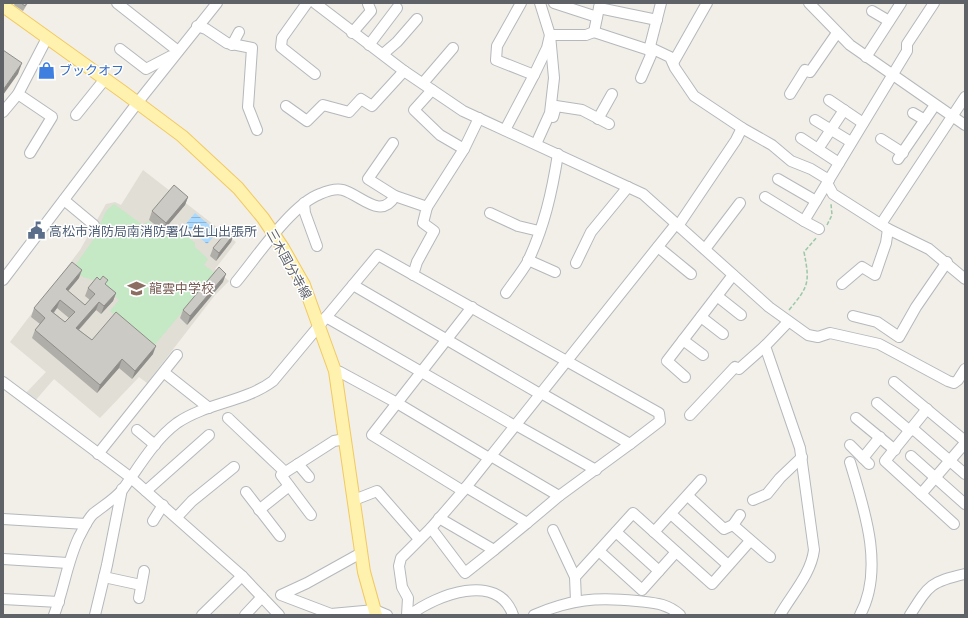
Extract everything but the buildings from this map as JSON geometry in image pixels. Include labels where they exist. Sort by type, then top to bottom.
[{"type":"main road","name":"三木国分寺線","points":[[3,6],[105,78],[182,136],[214,164],[238,188],[263,218],[274,235],[304,285],[323,321],[335,371],[364,572],[375,612]]},
{"type":"street","points":[[117,3],[176,53]]},
{"type":"street","points":[[3,280],[138,102],[197,26],[217,3]]},
{"type":"street","points":[[307,3],[282,38],[281,47],[315,74]]},
{"type":"street","points":[[314,3],[326,6],[352,33],[383,54],[404,71],[464,111],[643,194],[785,320],[808,336],[818,337],[830,333],[879,344],[954,383],[958,380],[965,369]]},
{"type":"street","points":[[521,3],[497,46],[496,60],[534,76]]},
{"type":"street","points":[[538,145],[550,113],[553,70],[550,35],[540,3]]},
{"type":"street","points":[[554,3],[598,9],[657,20]]},
{"type":"street","points":[[641,78],[651,55],[650,49],[661,3]]},
{"type":"street","points":[[672,63],[707,3]]},
{"type":"street","points":[[808,3],[817,10],[837,33],[866,57],[965,125]]},
{"type":"street","points":[[866,57],[900,3]]},
{"type":"street","points":[[804,220],[907,51],[907,44],[934,3]]},
{"type":"street","points":[[352,33],[371,12],[368,4]]},
{"type":"street","points":[[369,45],[397,8]]},
{"type":"street","points":[[594,32],[598,9]]},
{"type":"street","points":[[872,11],[889,21]]},
{"type":"street","points":[[383,54],[397,42],[417,19]]},
{"type":"street","points":[[197,26],[206,29],[232,45],[252,48],[248,107],[257,130]]},
{"type":"street","points":[[232,45],[239,32]]},
{"type":"street","points":[[550,35],[586,35],[594,32],[650,49],[670,57],[672,63],[694,96],[742,128],[772,145],[791,161],[811,169],[828,181],[833,194],[884,227],[929,249],[965,279]]},
{"type":"street","points":[[790,94],[805,70],[810,72],[837,33]]},
{"type":"street","points":[[505,130],[534,76],[547,48],[550,35]]},
{"type":"street","points":[[3,112],[18,94],[47,38]]},
{"type":"street","points":[[423,83],[449,61],[453,48]]},
{"type":"street","points":[[120,49],[146,69],[176,53]]},
{"type":"street","points":[[286,106],[307,121],[323,105],[350,112],[358,97],[375,108],[404,71]]},
{"type":"street","points":[[76,115],[105,78]]},
{"type":"street","points":[[432,90],[414,110],[440,135],[464,149]]},
{"type":"street","points":[[18,94],[52,117],[30,153]]},
{"type":"street","points":[[598,119],[612,94]]},
{"type":"street","points":[[842,284],[862,267],[875,276],[886,243],[884,227],[965,98]]},
{"type":"street","points":[[829,100],[863,123]]},
{"type":"street","points":[[881,139],[900,156],[936,105]]},
{"type":"street","points":[[538,145],[555,113],[556,106],[582,110],[609,124]]},
{"type":"street","points":[[818,149],[844,110]]},
{"type":"street","points":[[914,113],[925,120]]},
{"type":"street","points":[[413,274],[417,262],[434,231],[423,224],[427,207],[464,149],[479,118]]},
{"type":"street","points":[[815,120],[851,142]]},
{"type":"street","points":[[407,615],[408,598],[402,587],[399,566],[401,558],[431,528],[465,489],[566,361],[677,225],[736,140],[742,128]]},
{"type":"street","points":[[801,138],[839,163]]},
{"type":"street","points":[[393,143],[368,179],[396,196],[427,207]]},
{"type":"street","points":[[506,293],[528,260],[539,231],[551,195],[558,154]]},
{"type":"street","points":[[778,179],[816,201]]},
{"type":"street","points":[[576,263],[591,232],[628,187]]},
{"type":"street","points":[[236,282],[293,212],[318,194],[334,190],[343,190],[376,206],[383,207],[391,204],[396,196]]},
{"type":"street","points":[[765,197],[822,229]]},
{"type":"street","points":[[64,200],[94,225]]},
{"type":"street","points":[[304,203],[304,213],[317,246]]},
{"type":"street","points":[[705,249],[740,203]]},
{"type":"street","points":[[490,213],[518,226],[539,231]]},
{"type":"street","points":[[658,247],[691,274]]},
{"type":"street","points":[[54,615],[59,602],[68,563],[86,524],[94,514],[101,510],[122,490],[130,477],[155,445],[176,424],[209,408],[262,389],[273,381],[378,255],[659,413],[660,421],[559,496],[466,573],[431,528]]},
{"type":"street","points":[[528,260],[555,272]]},
{"type":"street","points":[[853,316],[877,322],[899,337],[916,306],[946,262]]},
{"type":"street","points":[[685,377],[667,361],[733,275]]},
{"type":"street","points":[[353,285],[630,444]]},
{"type":"street","points":[[717,296],[741,315]]},
{"type":"street","points":[[472,308],[372,435],[527,523]]},
{"type":"street","points":[[701,317],[723,334]]},
{"type":"street","points":[[690,415],[735,367],[739,370],[765,346],[785,320]]},
{"type":"street","points":[[323,321],[422,372],[515,426],[596,470]]},
{"type":"street","points":[[683,340],[703,355]]},
{"type":"street","points":[[765,346],[802,457],[814,550],[813,562],[780,615]]},
{"type":"street","points":[[98,454],[177,355]]},
{"type":"street","points":[[335,371],[340,372],[397,403],[559,496]]},
{"type":"street","points":[[166,374],[209,408]]},
{"type":"street","points":[[3,382],[130,477],[242,576],[279,615]]},
{"type":"street","points":[[894,382],[965,442],[921,494]]},
{"type":"street","points":[[877,403],[965,474]]},
{"type":"street","points":[[927,410],[885,461],[954,524]]},
{"type":"street","points":[[228,418],[285,472]]},
{"type":"street","points":[[856,418],[894,450]]},
{"type":"street","points":[[137,430],[155,445]]},
{"type":"street","points":[[146,491],[209,435]]},
{"type":"street","points":[[850,445],[866,461],[880,437]]},
{"type":"street","points":[[310,515],[281,475],[334,441],[345,440]]},
{"type":"street","points":[[911,456],[965,504]]},
{"type":"street","points":[[753,500],[767,494],[780,478],[802,457]]},
{"type":"street","points":[[850,462],[860,494],[872,558],[864,607],[860,615]]},
{"type":"street","points":[[298,464],[309,477]]},
{"type":"street","points":[[177,517],[192,501],[234,467]]},
{"type":"street","points":[[654,532],[701,480]]},
{"type":"street","points":[[259,510],[289,486]]},
{"type":"street","points":[[95,615],[122,490]]},
{"type":"street","points":[[354,500],[376,491],[419,539]]},
{"type":"street","points":[[246,492],[280,536]]},
{"type":"street","points":[[688,496],[724,529],[733,525],[740,515]]},
{"type":"street","points":[[153,521],[163,505]]},
{"type":"street","points":[[575,577],[633,513],[712,584],[750,540]]},
{"type":"street","points":[[671,514],[728,565]]},
{"type":"street","points":[[439,518],[494,550]]},
{"type":"street","points":[[3,519],[86,524]]},
{"type":"street","points":[[733,525],[770,557]]},
{"type":"street","points":[[553,530],[575,577],[576,601]]},
{"type":"street","points":[[616,532],[659,571]]},
{"type":"street","points":[[599,551],[642,590]]},
{"type":"street","points":[[640,601],[640,593],[642,590],[676,552]]},
{"type":"street","points":[[361,553],[307,583],[281,595],[331,614],[375,612],[386,615]]},
{"type":"street","points":[[3,559],[68,563]]},
{"type":"street","points":[[139,598],[144,571]]},
{"type":"street","points":[[910,615],[923,594],[933,584],[939,580],[965,574]]},
{"type":"street","points":[[202,615],[242,576]]},
{"type":"street","points":[[104,578],[141,585]]},
{"type":"street","points":[[410,615],[422,606],[436,599],[450,594],[479,590],[500,596],[507,602],[513,615]]},
{"type":"street","points":[[242,613],[262,597]]},
{"type":"street","points":[[534,615],[576,601],[608,598],[659,603],[669,606],[680,615]]},
{"type":"street","points":[[3,599],[59,602]]},
{"type":"path","points":[[785,320],[806,287],[808,275],[804,252],[832,215],[831,199],[833,194]]},
{"type":"shaded area","name":"龍雲中学校","points":[[143,170],[236,242],[215,269],[229,281],[215,295],[147,383],[139,377],[100,418],[54,379],[34,402],[24,395],[46,372],[10,342],[80,250],[106,204],[115,202],[121,205]]},
{"type":"green space","points":[[114,204],[143,225],[148,221],[165,235],[174,225],[195,243],[195,247],[208,259],[204,265],[215,273],[153,347],[110,311],[119,300],[99,282],[83,277],[72,270],[93,240],[106,211]]},
{"type":"water","points":[[195,213],[218,232],[207,244],[185,225]]},
{"type":"place","name":"ブックオフ","points":[[46,70]]},
{"type":"place","name":"高松市消防局南消防署仏生山出張所","points":[[36,231]]},
{"type":"place","name":"龍雲中学校","points":[[136,288]]}]
